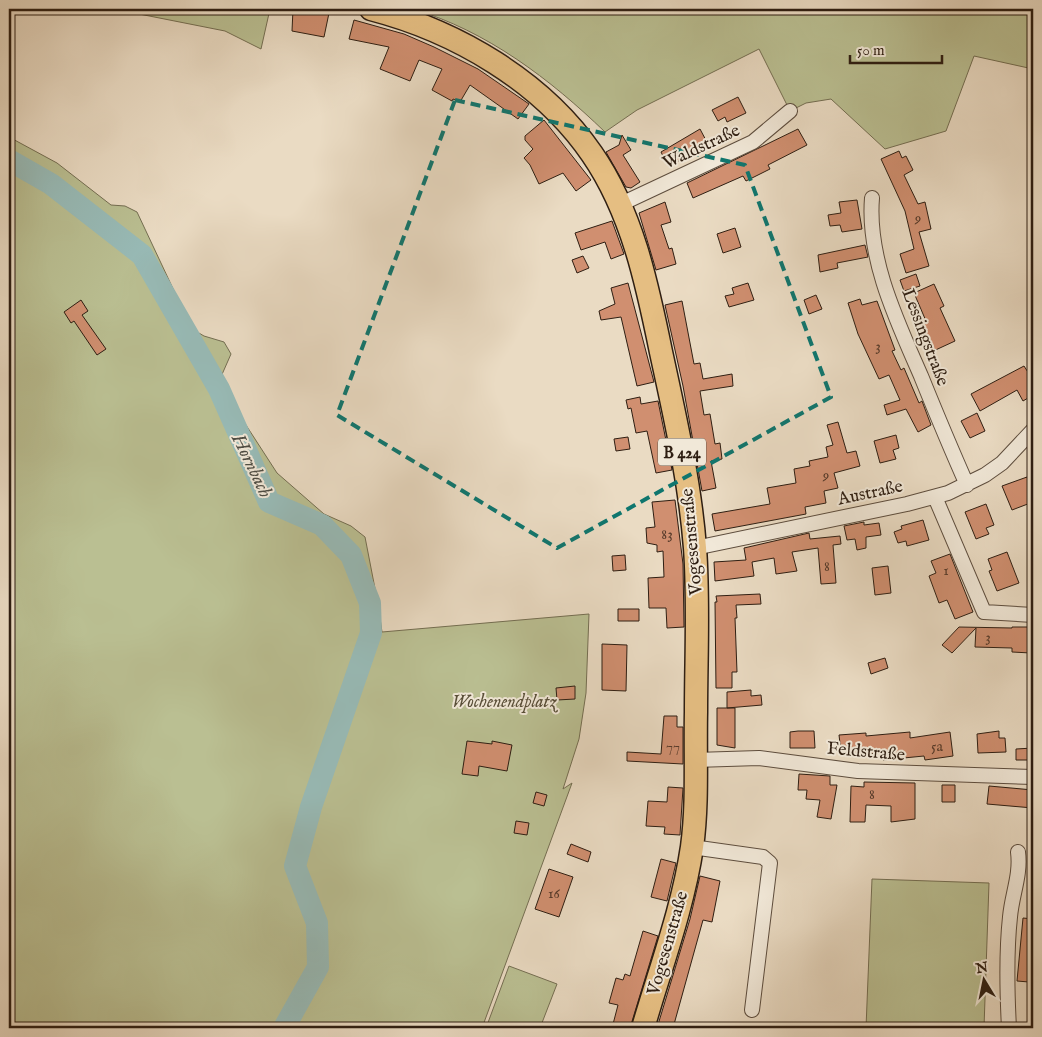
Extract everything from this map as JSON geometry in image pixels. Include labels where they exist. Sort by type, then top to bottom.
[{"type":"main road","name":"Vogesenstraße","points":[[371,9],[402,18],[471,48],[530,88],[560,116],[591,152],[621,204],[637,251],[655,323],[685,472],[695,548],[695,760],[692,847],[643,1028]]},
{"type":"street","name":"Waldstraße","points":[[621,204],[753,142],[790,111]]},
{"type":"street","name":"Lessingstraße","points":[[872,198],[872,229],[881,270],[908,345],[967,485]]},
{"type":"street","name":"Austraße","points":[[695,548],[935,496],[967,485],[1002,463],[1033,430]]},
{"type":"street","points":[[935,496],[984,612],[1033,615]]},
{"type":"street","name":"Feldstraße","points":[[695,760],[759,758],[858,771],[1033,777]]},
{"type":"street","points":[[692,847],[763,857],[770,862],[752,1010]]},
{"type":"street","points":[[1009,1028],[1008,945],[1010,913],[1019,874],[1018,852]]},
{"type":"highlighted area","points":[[455,100],[745,165],[831,397],[557,548],[337,415]]},
{"type":"green space","points":[[114,9],[270,9],[261,49],[225,31]]},
{"type":"green space","points":[[413,9],[1033,9],[1033,69],[974,56],[946,131],[885,149],[831,99],[806,103],[790,111],[759,49],[637,110],[605,132],[584,112],[516,59],[466,30],[440,18]]},
{"type":"green space","name":"Wochenendplatz","points":[[9,137],[57,163],[111,205],[125,206],[137,212],[192,329],[204,336],[224,342],[231,354],[220,379],[233,405],[277,473],[324,514],[351,526],[365,537],[382,632],[589,614],[586,693],[579,739],[563,789],[572,783],[482,1028],[9,1028]]},
{"type":"green space","points":[[872,879],[989,883],[984,1028],[866,1028]]},
{"type":"green space","points":[[509,966],[557,984],[540,1028],[486,1028]]},
{"type":"building","points":[[293,9],[329,13],[324,37],[292,31]]},
{"type":"building","points":[[354,20],[404,34],[434,47],[478,69],[529,104],[518,119],[470,85],[460,102],[453,99],[452,101],[432,90],[442,69],[419,60],[410,81],[380,69],[389,47],[349,39]]},
{"type":"building","points":[[738,97],[746,113],[727,122],[725,117],[718,121],[712,110]]},
{"type":"building","points":[[544,120],[591,180],[576,191],[563,173],[539,184],[530,165],[524,158],[533,149],[525,140],[525,136]]},
{"type":"building","points":[[700,129],[709,146],[668,166],[661,152]]},
{"type":"building","points":[[798,129],[807,145],[768,165],[770,169],[746,181],[743,176],[693,198],[687,183]]},
{"type":"building","points":[[622,135],[631,150],[623,155],[640,182],[631,188],[626,187],[606,152],[619,145]]},
{"type":"building","points":[[899,151],[902,158],[906,156],[913,170],[904,175],[918,204],[925,202],[931,229],[919,232],[929,266],[906,273],[900,254],[914,249],[905,211],[881,159]]},
{"type":"building","points":[[857,200],[862,229],[842,232],[840,225],[830,226],[828,215],[841,213],[839,202]]},
{"type":"building","points":[[665,202],[671,222],[661,225],[669,249],[672,248],[676,264],[656,270],[639,213]]},
{"type":"building","points":[[612,221],[624,254],[611,259],[605,242],[581,250],[575,233]]},
{"type":"building","points":[[735,228],[741,247],[723,253],[717,234]]},
{"type":"building","points":[[865,245],[868,257],[837,263],[838,268],[820,272],[818,255]]},
{"type":"building","points":[[583,256],[589,268],[577,273],[572,260]]},
{"type":"building","points":[[916,274],[920,286],[904,291],[900,280]]},
{"type":"building","points":[[628,283],[654,382],[637,386],[621,317],[601,320],[599,311],[615,304],[611,288]]},
{"type":"building","points":[[748,283],[754,300],[729,307],[725,296],[734,294],[732,288]]},
{"type":"building","points":[[934,284],[944,306],[940,308],[955,341],[929,353],[917,325],[926,321],[914,293]]},
{"type":"building","points":[[816,295],[822,309],[809,314],[804,300]]},
{"type":"building","points":[[860,299],[862,305],[877,301],[895,350],[892,351],[901,370],[904,368],[919,403],[922,401],[931,425],[918,432],[906,409],[887,415],[884,405],[900,400],[889,375],[879,379],[858,334],[848,303]]},
{"type":"building","points":[[81,300],[88,311],[82,315],[106,349],[97,355],[74,321],[71,323],[64,312]]},
{"type":"building","points":[[682,301],[694,364],[700,363],[703,379],[732,374],[733,386],[700,391],[704,415],[710,414],[715,444],[720,443],[722,459],[711,461],[716,488],[702,491],[683,386],[665,305]]},
{"type":"building","points":[[1024,366],[1033,380],[1033,395],[1023,401],[1017,390],[980,411],[971,394]]},
{"type":"building","points":[[640,397],[641,404],[658,401],[672,470],[656,473],[647,431],[636,433],[631,408],[628,409],[626,400]]},
{"type":"building","points":[[977,413],[985,431],[970,438],[961,421]]},
{"type":"building","points":[[838,422],[847,453],[856,451],[860,466],[834,473],[838,488],[824,491],[826,503],[805,507],[806,514],[715,531],[712,514],[770,504],[767,488],[796,483],[794,469],[810,466],[809,461],[828,457],[826,447],[833,445],[827,425]]},
{"type":"building","points":[[896,435],[899,448],[893,450],[896,459],[880,463],[874,441]]},
{"type":"building","points":[[628,437],[630,449],[616,451],[614,439]]},
{"type":"building","points":[[1027,477],[1033,492],[1033,502],[1012,510],[1002,486]]},
{"type":"building","points":[[675,500],[683,564],[684,627],[667,628],[666,608],[649,608],[648,578],[664,577],[663,551],[657,552],[657,545],[647,543],[646,528],[655,527],[652,502]]},
{"type":"building","points":[[986,504],[994,525],[986,528],[989,534],[976,539],[965,512]]},
{"type":"building","points":[[923,520],[929,540],[907,546],[906,541],[898,543],[894,532],[902,529],[901,526]]},
{"type":"building","points":[[864,522],[864,525],[879,523],[881,535],[866,537],[866,548],[857,550],[855,539],[847,540],[844,526]]},
{"type":"building","points":[[809,533],[810,539],[840,536],[841,544],[833,545],[836,583],[821,584],[818,548],[792,552],[797,571],[776,574],[774,558],[752,562],[754,576],[715,581],[714,562],[746,560],[744,548]]},
{"type":"building","points":[[1007,552],[1019,583],[997,591],[989,571],[992,570],[988,559]]},
{"type":"building","points":[[950,554],[973,612],[955,619],[947,600],[939,603],[929,576],[936,573],[931,561]]},
{"type":"building","points":[[625,555],[626,570],[613,571],[612,556]]},
{"type":"building","points":[[888,566],[891,593],[875,595],[872,568]]},
{"type":"building","points":[[760,594],[761,604],[736,605],[737,672],[732,672],[732,688],[716,688],[716,596]]},
{"type":"building","points":[[618,609],[639,609],[639,621],[618,621]]},
{"type":"building","points":[[959,627],[1031,627],[1031,653],[1012,652],[1012,648],[975,647],[976,628],[952,653],[942,645]]},
{"type":"building","points":[[602,644],[627,645],[626,691],[602,690]]},
{"type":"building","points":[[885,658],[888,668],[871,674],[868,663]]},
{"type":"building","points":[[575,686],[575,699],[557,700],[556,688]]},
{"type":"building","points":[[751,690],[751,696],[761,695],[762,705],[727,708],[727,692]]},
{"type":"building","points":[[717,708],[735,708],[735,748],[717,745]]},
{"type":"building","points":[[664,716],[677,716],[677,727],[683,727],[683,764],[627,761],[627,752],[661,754]]},
{"type":"building","points":[[814,731],[815,748],[790,748],[790,732]]},
{"type":"building","points":[[999,731],[999,738],[1005,738],[1006,752],[978,753],[977,734]]},
{"type":"building","points":[[910,732],[910,738],[950,732],[953,756],[925,760],[924,756],[883,760],[882,753],[852,755],[841,752],[839,735],[866,733],[866,736]]},
{"type":"building","points":[[467,741],[492,744],[492,741],[512,745],[507,771],[479,766],[478,776],[462,774]]},
{"type":"building","points":[[1033,748],[1033,760],[1016,760],[1016,749]]},
{"type":"building","points":[[799,774],[830,776],[830,785],[837,785],[831,819],[817,817],[820,800],[806,799],[807,790],[798,790]]},
{"type":"building","points":[[864,782],[915,783],[915,819],[891,822],[891,806],[866,805],[865,822],[850,822],[851,786],[864,787]]},
{"type":"building","points":[[942,785],[955,785],[955,802],[942,802]]},
{"type":"building","points":[[989,786],[1033,790],[1033,808],[987,804]]},
{"type":"building","points":[[668,787],[683,788],[680,835],[664,834],[665,827],[646,826],[648,801],[667,802]]},
{"type":"building","points":[[536,792],[547,795],[544,806],[533,803]]},
{"type":"building","points":[[516,821],[529,823],[527,835],[514,833]]},
{"type":"building","points":[[571,844],[591,852],[588,862],[567,854]]},
{"type":"building","points":[[661,859],[676,863],[667,901],[651,897]]},
{"type":"building","points":[[549,869],[573,877],[559,917],[535,909]]},
{"type":"building","points":[[700,876],[720,881],[712,922],[703,920],[673,1028],[657,1028],[690,919]]},
{"type":"building","points":[[1023,918],[1033,919],[1033,962],[1030,962],[1029,982],[1017,981]]},
{"type":"building","points":[[643,931],[658,936],[630,1028],[612,1028],[618,1005],[609,1003],[616,978],[623,980],[625,974],[630,976]]},
{"type":"waterway","name":"Hornbach","points":[[9,160],[51,184],[142,255],[219,389],[269,502],[322,525],[351,555],[370,603],[371,633],[311,807],[295,866],[317,923],[318,967],[284,1028]]}]
